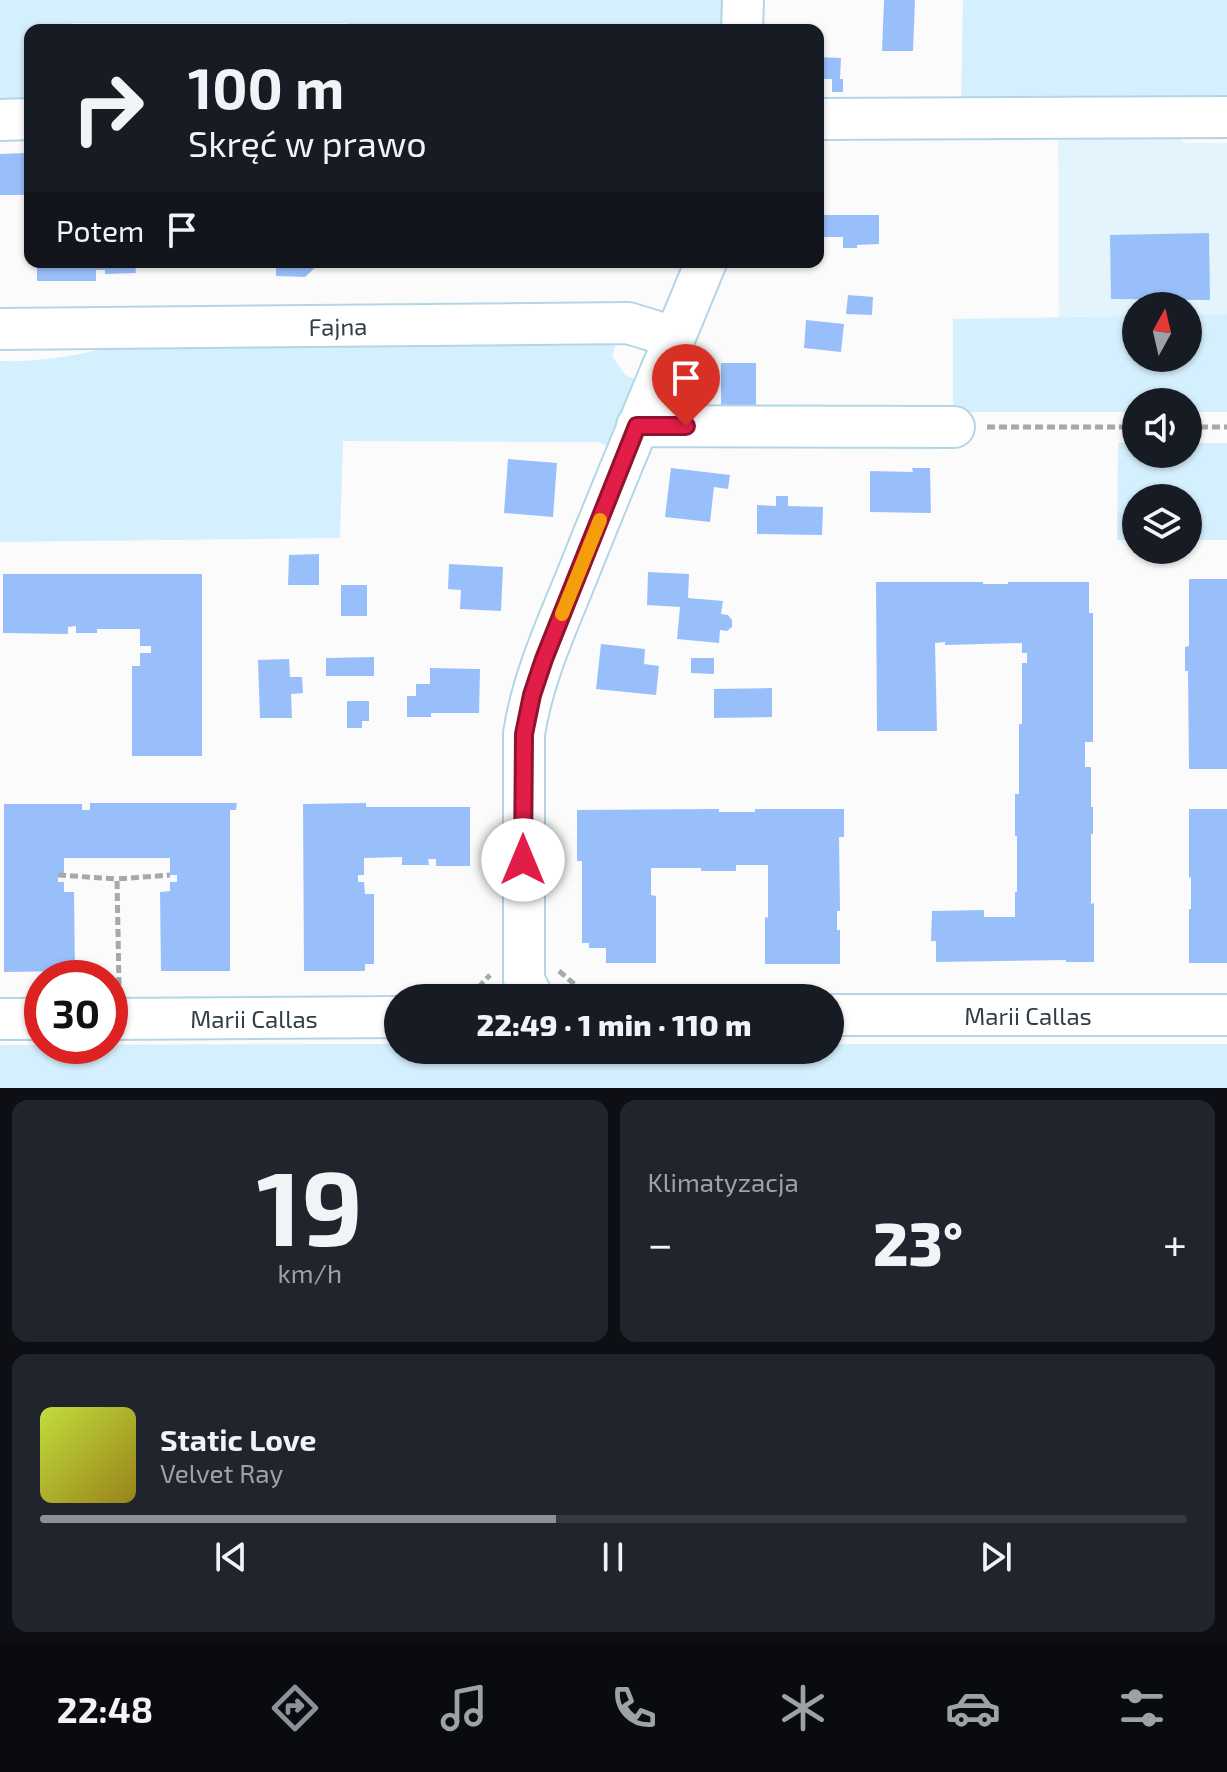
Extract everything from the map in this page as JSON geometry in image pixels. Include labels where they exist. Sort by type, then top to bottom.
[{"type":"street","points":[[742,24],[743,0]]},
{"type":"street","points":[[824,119],[1227,117]]},
{"type":"street","points":[[0,120],[24,119]]},
{"type":"street","points":[[543,982],[524,980],[526,716],[544,659],[703,268]]},
{"type":"street","name":"Fajna","points":[[0,329],[628,323],[674,337]]},
{"type":"street","points":[[637,426],[954,427]]},
{"type":"street","name":"Marii Callas","points":[[128,1004],[384,1016]]},
{"type":"street","name":"Marii Callas","points":[[844,1005],[1227,1015]]},
{"type":"street","points":[[0,1019],[24,1019]]},
{"type":"path","points":[[954,427],[1122,427]]},
{"type":"path","points":[[1202,427],[1227,427]]},
{"type":"path","points":[[58,875],[117,879],[170,875]]},
{"type":"path","points":[[116,960],[117,879]]},
{"type":"shaded area","points":[[0,0],[724,0],[722,24],[24,24],[24,107],[0,107]]},
{"type":"shaded area","points":[[963,0],[1227,0],[1227,100],[961,103]]},
{"type":"shaded area","points":[[1175,134],[1184,143],[1227,143],[1227,314],[1202,315],[1202,292],[1122,292],[1122,316],[1059,317],[1058,136]]},
{"type":"shaded area","points":[[1227,314],[1227,412],[1202,412],[1202,388],[1122,388],[1122,412],[953,412],[953,319],[1122,316],[1122,372],[1202,372],[1202,315]]},
{"type":"shaded area","points":[[618,338],[612,356],[625,375],[638,380],[612,448],[598,442],[343,441],[340,538],[0,542],[0,361],[52,358],[103,349]]},
{"type":"shaded area","points":[[1118,443],[1122,443],[1122,468],[1202,468],[1202,443],[1227,443],[1227,540],[1202,540],[1202,484],[1122,484],[1122,540],[1117,540]]},
{"type":"shaded area","points":[[384,1044],[384,1064],[844,1064],[844,1044],[1227,1044],[1227,1088],[0,1088],[0,1045],[24,1045],[24,1064],[128,1064],[128,1045]]},
{"type":"building","points":[[884,0],[915,0],[913,51],[882,51]]},
{"type":"building","points":[[824,57],[841,58],[843,92],[832,92],[832,79],[824,79]]},
{"type":"building","points":[[24,153],[24,195],[0,195],[0,154]]},
{"type":"building","points":[[824,215],[879,215],[879,244],[843,248],[843,237],[824,237]]},
{"type":"building","points":[[1209,233],[1210,300],[1202,300],[1202,292],[1122,292],[1122,299],[1111,299],[1110,235]]},
{"type":"building","points":[[37,268],[136,268],[136,273],[105,274],[105,270],[96,270],[96,281],[37,281]]},
{"type":"building","points":[[276,268],[315,268],[305,277],[276,276]]},
{"type":"building","points":[[848,295],[873,297],[872,315],[846,314]]},
{"type":"building","points":[[806,320],[844,324],[841,352],[804,348]]},
{"type":"building","points":[[721,363],[756,363],[756,408],[721,407]]},
{"type":"building","points":[[508,459],[557,463],[553,517],[504,513]]},
{"type":"building","points":[[671,468],[730,475],[728,489],[714,487],[710,522],[665,517]]},
{"type":"building","points":[[912,468],[930,468],[931,513],[870,512],[870,471],[913,472]]},
{"type":"building","points":[[776,496],[788,496],[788,506],[823,507],[822,535],[757,534],[757,505],[776,506]]},
{"type":"building","points":[[319,554],[319,585],[288,585],[289,555]]},
{"type":"building","points":[[449,564],[503,567],[501,611],[460,609],[461,590],[448,589]]},
{"type":"building","points":[[648,572],[689,574],[688,598],[723,601],[721,614],[728,615],[732,627],[727,631],[720,630],[719,643],[677,639],[680,607],[647,605]]},
{"type":"building","points":[[3,574],[202,574],[202,756],[132,756],[132,666],[140,666],[140,653],[151,653],[151,646],[140,646],[140,629],[97,629],[97,633],[76,633],[76,626],[68,627],[68,634],[3,633]]},
{"type":"building","points":[[1189,579],[1227,579],[1227,769],[1189,769],[1185,647],[1189,646]]},
{"type":"building","points":[[876,582],[1089,582],[1089,613],[1093,613],[1093,742],[1085,742],[1085,767],[1091,767],[1093,807],[1091,904],[1094,903],[1094,962],[936,962],[936,941],[931,941],[932,911],[984,910],[984,917],[1015,917],[1015,794],[1019,794],[1022,663],[1027,663],[1027,653],[1022,653],[1022,643],[935,643],[937,731],[877,731]]},
{"type":"building","points":[[341,585],[367,585],[367,616],[341,616]]},
{"type":"building","points":[[601,644],[645,649],[644,664],[659,666],[656,695],[596,689]]},
{"type":"building","points":[[374,657],[374,676],[326,676],[326,658]]},
{"type":"building","points":[[691,658],[714,658],[714,674],[691,673]]},
{"type":"building","points":[[289,659],[290,677],[302,677],[303,693],[291,694],[292,718],[260,718],[258,660]]},
{"type":"building","points":[[430,668],[480,669],[479,713],[431,713],[431,717],[407,717],[407,696],[416,696],[416,684],[430,684]]},
{"type":"building","points":[[772,688],[772,717],[714,718],[714,689]]},
{"type":"building","points":[[347,701],[369,701],[369,721],[362,721],[362,728],[347,728]]},
{"type":"building","points":[[90,803],[237,803],[236,810],[230,810],[230,971],[161,971],[160,892],[170,891],[170,882],[177,882],[177,875],[170,875],[170,858],[64,858],[64,875],[58,875],[58,882],[64,882],[64,892],[74,892],[75,960],[24,960],[24,972],[4,972],[4,804],[82,804],[82,810],[90,810]]},
{"type":"building","points":[[366,803],[366,807],[470,807],[470,866],[436,866],[436,859],[428,859],[429,865],[402,865],[402,857],[364,858],[364,875],[358,875],[358,882],[364,882],[365,894],[374,894],[374,964],[365,964],[365,971],[304,971],[303,804]]},
{"type":"building","points":[[719,809],[719,812],[755,812],[755,809],[844,809],[844,837],[839,837],[840,911],[837,911],[840,964],[765,964],[768,865],[736,865],[736,871],[651,868],[651,895],[656,896],[656,963],[606,963],[606,948],[589,948],[589,943],[582,943],[582,861],[577,861],[577,810]]},
{"type":"building","points":[[1189,809],[1227,809],[1227,963],[1189,963]]},
{"type":"slow traffic","points":[[562,614],[600,520]]},
{"type":"route","points":[[523,860],[524,734],[526,716],[544,659],[637,426],[686,426]]}]
